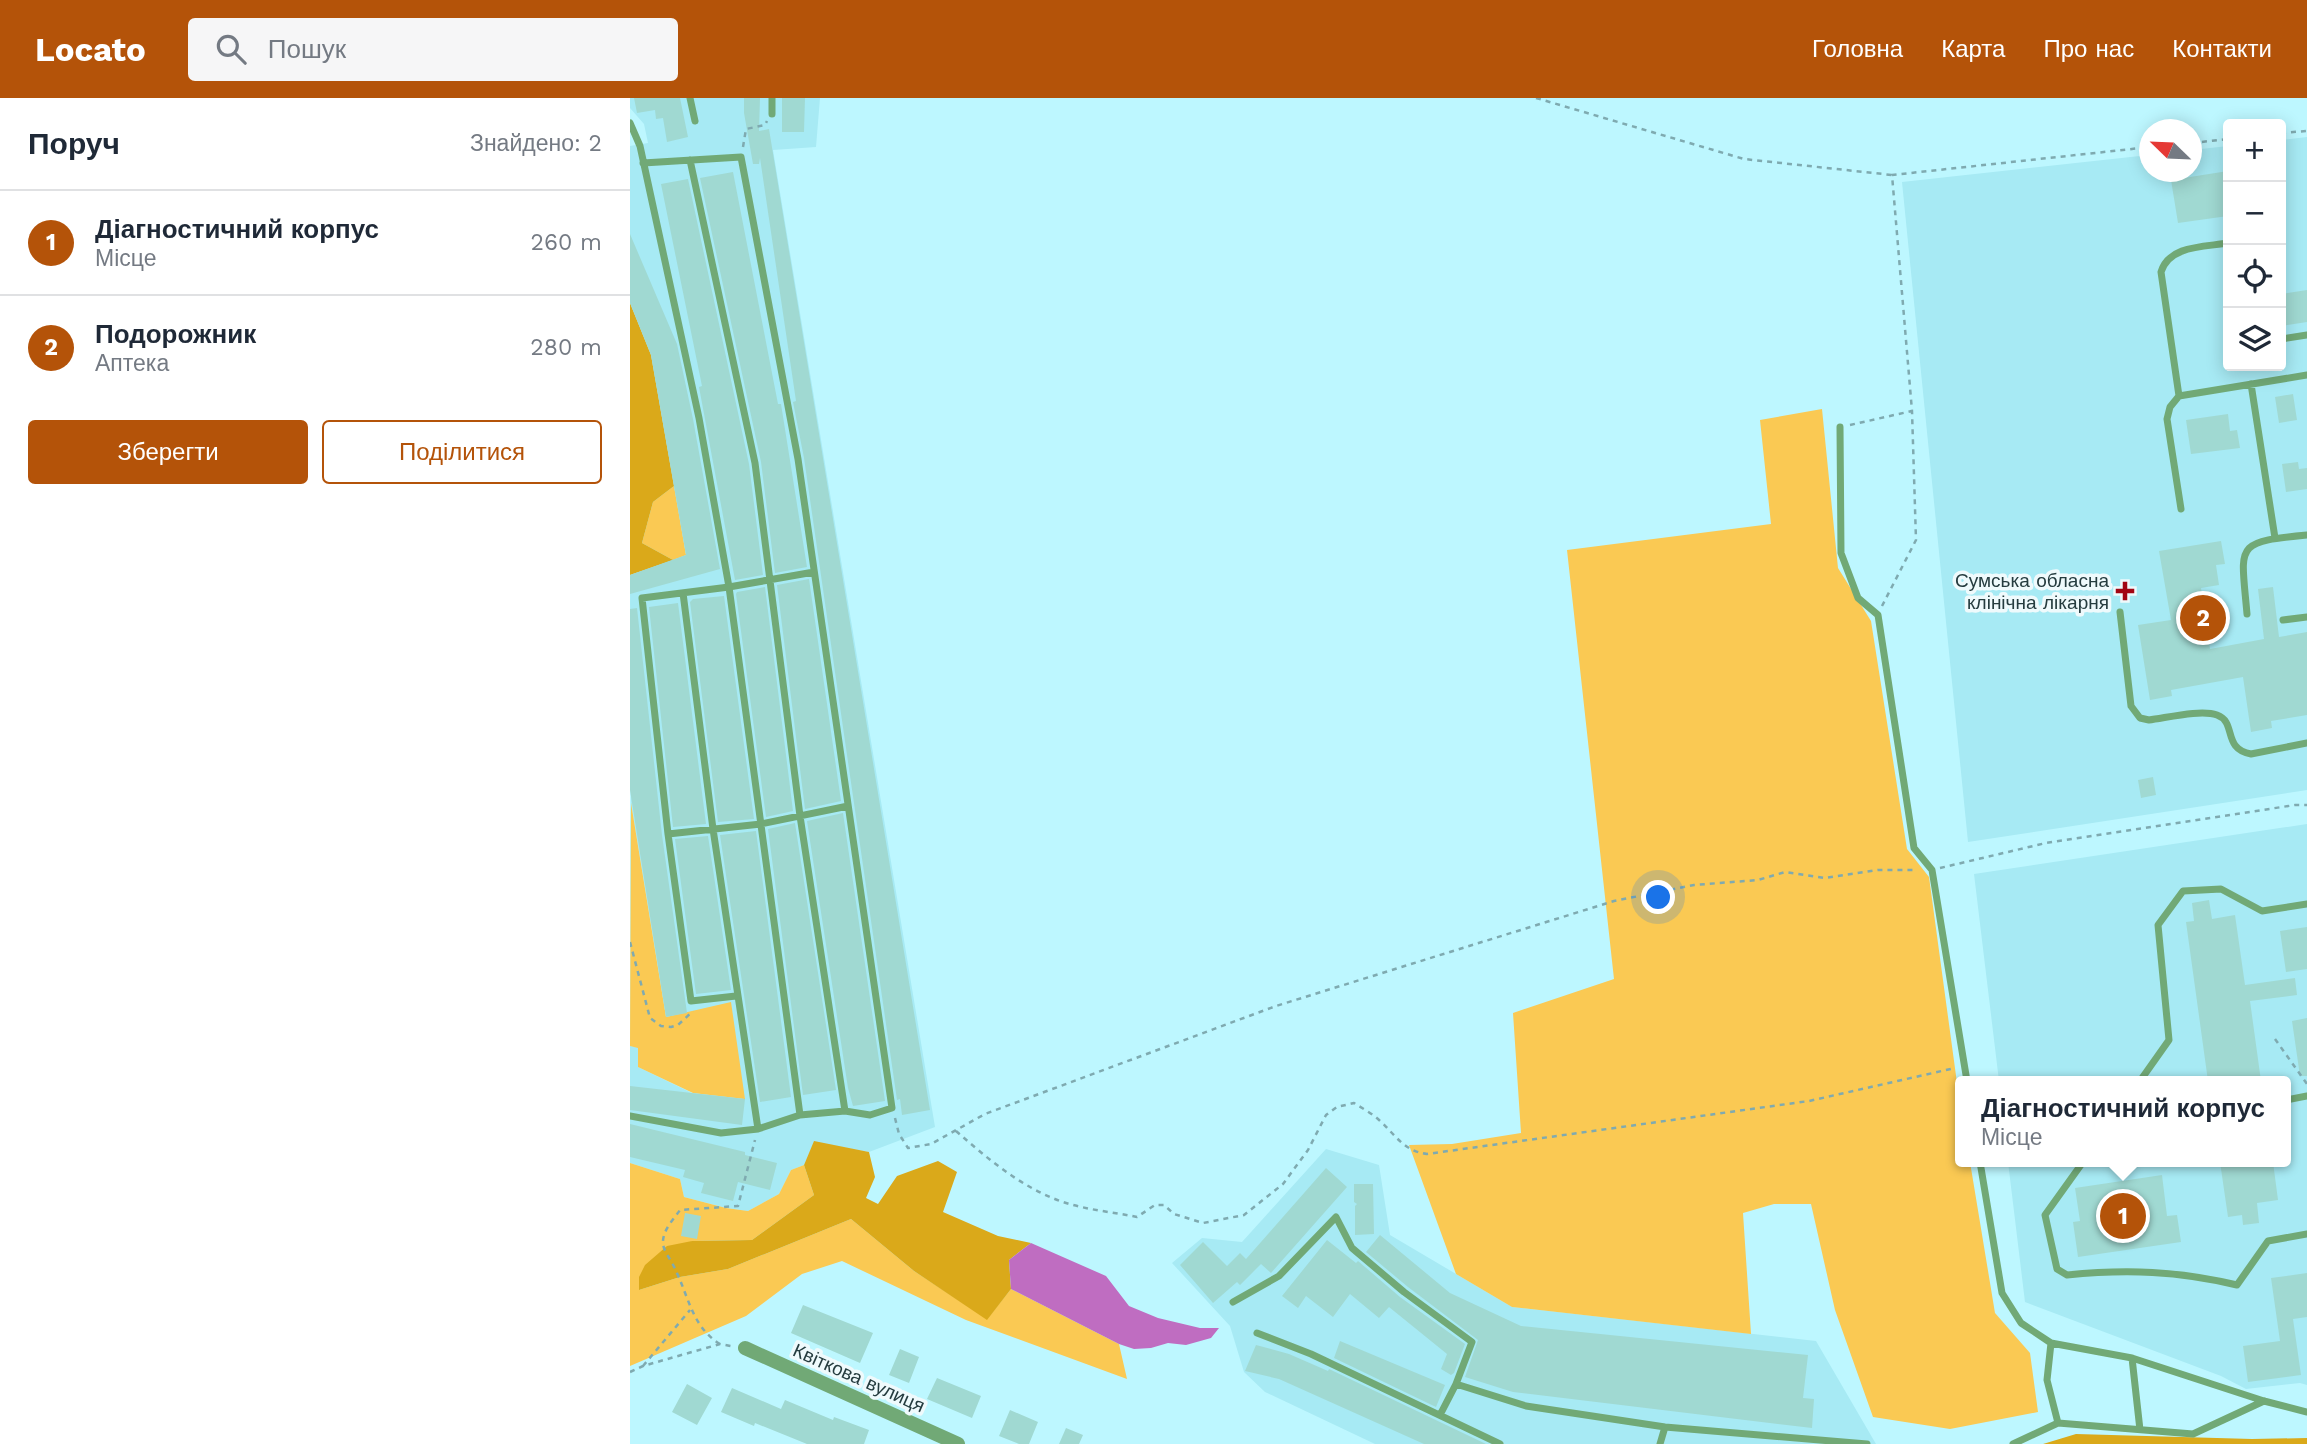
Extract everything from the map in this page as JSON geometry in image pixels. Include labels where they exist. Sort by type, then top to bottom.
[{"type":"street","name":"Квіткова вулиця","points":[[745,1348],[958,1444]]},
{"type":"lane","points":[[690,98],[695,121]]},
{"type":"lane","points":[[772,98],[772,114]]},
{"type":"lane","points":[[630,123],[640,146],[699,418],[729,587],[800,1115]]},
{"type":"lane","points":[[630,1115],[721,1133],[758,1129],[800,1115],[845,1111],[870,1115],[892,1108],[798,459],[741,157],[643,163]]},
{"type":"lane","points":[[690,160],[755,463],[800,816],[845,1111]]},
{"type":"lane","points":[[2179,396],[2161,272],[2164,264],[2176,253],[2223,244]]},
{"type":"lane","points":[[2286,338],[2307,335]]},
{"type":"lane","points":[[2181,509],[2167,419],[2170,407],[2179,396],[2307,375]]},
{"type":"lane","points":[[2251,384],[2275,538]]},
{"type":"lane","points":[[1840,427],[1841,553],[1858,598],[1878,615],[1914,848],[1932,870],[1966,1076]]},
{"type":"lane","points":[[2247,614],[2242,561],[2246,552],[2253,543],[2307,535]]},
{"type":"lane","points":[[736,996],[691,1001],[668,834],[642,598],[729,587],[814,572]]},
{"type":"lane","points":[[683,593],[736,996],[758,1129]]},
{"type":"lane","points":[[2120,612],[2131,706],[2140,718],[2149,720],[2207,713],[2217,715],[2227,725],[2231,741],[2237,749],[2251,754],[2307,743]]},
{"type":"lane","points":[[2283,620],[2307,617]]},
{"type":"lane","points":[[668,834],[761,824],[848,806]]},
{"type":"lane","points":[[2144,1076],[2169,1040],[2158,925],[2183,891],[2221,889],[2262,911],[2307,904]]},
{"type":"lane","points":[[1981,1167],[2002,1293],[2021,1323],[2051,1343],[2132,1358],[2264,1401],[2307,1412]]},
{"type":"lane","points":[[2079,1167],[2045,1215],[2057,1269],[2067,1275],[2102,1271],[2151,1271],[2198,1276],[2237,1285],[2268,1241],[2307,1234]]},
{"type":"lane","points":[[1233,1302],[1279,1276],[1336,1217],[1352,1248],[1404,1292],[1472,1342],[1456,1384],[1440,1415]]},
{"type":"lane","points":[[1257,1333],[1311,1354],[1500,1444]]},
{"type":"lane","points":[[2051,1343],[2047,1380],[2058,1423]]},
{"type":"lane","points":[[2132,1358],[2140,1430]]},
{"type":"lane","points":[[1456,1384],[1526,1406],[1665,1427],[1867,1444]]},
{"type":"lane","points":[[2013,1444],[2058,1423],[2193,1434],[2264,1401]]},
{"type":"lane","points":[[1660,1444],[1665,1427]]},
{"type":"path","points":[[1536,98],[1744,159],[1892,175],[2139,148]]},
{"type":"path","points":[[741,157],[746,129],[765,125]]},
{"type":"path","points":[[2286,133],[2307,131]]},
{"type":"path","points":[[2202,142],[2223,140]]},
{"type":"path","points":[[1878,615],[1916,540],[1912,411],[1892,175]]},
{"type":"path","points":[[1840,427],[1912,411]]},
{"type":"path","points":[[892,1108],[898,1134],[908,1148],[931,1144],[985,1114],[1276,1006],[1614,901],[1694,885],[1758,880],[1785,872],[1825,877],[1878,870],[1932,870],[2046,842],[2307,805]]},
{"type":"path","points":[[630,942],[650,1018],[661,1026],[671,1027],[694,1013]]},
{"type":"path","points":[[2275,1039],[2307,1084]]},
{"type":"path","points":[[956,1131],[986,1158],[1023,1183],[1063,1202],[1137,1217],[1155,1205],[1164,1205],[1174,1214],[1203,1223],[1244,1215],[1283,1184],[1308,1150],[1326,1115],[1337,1107],[1354,1103],[1377,1118],[1398,1142],[1416,1153],[1427,1154],[1809,1101],[1964,1066]]},
{"type":"path","points":[[745,1348],[720,1344],[707,1337],[690,1310],[677,1272],[663,1245],[664,1233],[680,1210],[738,1206],[758,1129]]},
{"type":"path","points":[[643,1366],[690,1310]]},
{"type":"path","points":[[630,1372],[720,1344]]},
{"type":"shaded area","points":[[630,98],[820,98],[816,147],[773,150],[935,1127],[869,1152],[814,1142],[804,1165],[791,1170],[779,1194],[748,1211],[684,1197],[680,1179],[630,1163],[630,1046],[638,1047],[638,1067],[692,1093],[745,1098],[687,1013],[666,1017],[631,803],[630,575],[686,554],[651,355],[630,303],[630,146],[648,143],[644,124],[630,108]]},
{"type":"shaded area","name":"Сумська обласна клінічна лікарня","points":[[2307,137],[2307,790],[1968,842],[1902,182],[2139,156],[2139,182],[2202,182],[2202,149],[2223,147],[2223,371],[2286,371],[2286,139]]},
{"type":"shaded area","points":[[630,303],[651,355],[674,486],[653,502],[642,543],[673,560],[630,575]]},
{"type":"shaded area","points":[[1822,409],[1838,568],[1871,621],[1907,849],[1929,877],[1956,1076],[1955,1167],[1971,1167],[1995,1313],[2030,1353],[2038,1412],[1950,1429],[1873,1417],[1835,1310],[1811,1204],[1774,1204],[1743,1213],[1751,1334],[1512,1307],[1456,1274],[1409,1145],[1452,1144],[1521,1133],[1513,1013],[1614,979],[1567,550],[1771,524],[1760,420]]},
{"type":"shaded area","points":[[674,486],[686,555],[673,560],[642,543],[653,502]]},
{"type":"shaded area","points":[[631,803],[666,1017],[731,1002],[745,1099],[693,1093],[638,1067],[638,1048],[630,1046]]},
{"type":"shaded area","points":[[2307,824],[2307,1385],[2300,1383],[2246,1389],[2221,1376],[2025,1302],[2009,1167],[2291,1167],[2291,1076],[1998,1076],[1974,874]]},
{"type":"shaded area","points":[[814,1141],[869,1152],[875,1177],[866,1198],[878,1204],[897,1176],[938,1161],[957,1172],[943,1212],[998,1236],[1031,1243],[1009,1260],[1011,1289],[987,1320],[914,1271],[851,1219],[728,1269],[680,1277],[639,1290],[639,1277],[645,1265],[667,1246],[692,1241],[752,1240],[814,1195],[804,1165]]},
{"type":"shaded area","points":[[1326,1149],[1379,1165],[1390,1235],[1512,1307],[1816,1341],[1876,1444],[1375,1444],[1265,1392],[1244,1372],[1230,1326],[1172,1263],[1202,1238],[1242,1242]]},
{"type":"shaded area","points":[[630,1163],[680,1179],[684,1197],[726,1208],[748,1211],[779,1194],[791,1170],[804,1165],[814,1195],[752,1240],[692,1241],[639,1290],[680,1277],[728,1269],[851,1219],[914,1271],[987,1319],[1011,1289],[1119,1344],[1127,1379],[966,1320],[842,1261],[802,1274],[746,1316],[630,1366]]},
{"type":"shaded area","points":[[1031,1243],[1106,1276],[1129,1306],[1158,1318],[1200,1328],[1219,1328],[1211,1338],[1186,1345],[1168,1343],[1134,1349],[1119,1344],[1011,1289],[1009,1260]]},
{"type":"shaded area","points":[[2076,1434],[2307,1438],[2307,1444],[2043,1444]]},
{"type":"building","points":[[634,98],[680,98],[688,137],[667,142],[663,118],[656,119],[655,110],[637,113]]},
{"type":"building","points":[[744,98],[760,98],[759,131],[769,129],[930,1110],[902,1115],[900,1099],[897,1100],[804,458],[793,402],[796,401],[760,158],[759,164],[753,164]]},
{"type":"building","points":[[782,98],[805,98],[804,132],[782,132]]},
{"type":"building","points":[[733,172],[778,404],[781,404],[807,567],[775,573],[761,462],[700,178]]},
{"type":"building","points":[[2223,172],[2223,217],[2178,223],[2171,182],[2202,182],[2202,175]]},
{"type":"building","points":[[688,179],[749,464],[763,575],[735,580],[699,387],[702,386],[661,184]]},
{"type":"building","points":[[630,234],[677,344],[720,569],[630,594],[630,575],[686,555],[651,355],[630,303]]},
{"type":"building","points":[[2307,290],[2307,322],[2286,325],[2286,293]]},
{"type":"building","points":[[2293,394],[2297,420],[2279,423],[2275,397]]},
{"type":"building","points":[[2228,414],[2230,431],[2237,430],[2240,448],[2191,454],[2186,420]]},
{"type":"building","points":[[2298,462],[2299,469],[2307,468],[2307,489],[2286,492],[2282,464]]},
{"type":"building","points":[[2221,541],[2225,564],[2216,565],[2219,585],[2201,588],[2210,649],[2264,639],[2258,589],[2273,587],[2279,637],[2307,632],[2307,715],[2271,721],[2272,728],[2251,732],[2243,677],[2171,690],[2172,696],[2150,700],[2138,625],[2171,620],[2159,551]]},
{"type":"building","points":[[809,579],[841,801],[805,809],[777,585]]},
{"type":"building","points":[[765,587],[793,811],[766,817],[736,594]]},
{"type":"building","points":[[724,596],[754,819],[718,822],[690,602],[693,599]]},
{"type":"building","points":[[678,603],[706,824],[673,827],[649,607]]},
{"type":"building","points":[[637,608],[662,835],[687,1013],[666,1017],[630,790],[630,609]]},
{"type":"building","points":[[2153,777],[2156,795],[2141,798],[2138,780]]},
{"type":"building","points":[[843,813],[885,1101],[853,1106],[807,821]]},
{"type":"building","points":[[795,823],[836,1090],[803,1095],[768,829]]},
{"type":"building","points":[[756,831],[791,1097],[760,1102],[720,835]]},
{"type":"building","points":[[708,836],[731,990],[696,994],[675,839]]},
{"type":"building","points":[[2209,900],[2212,919],[2235,915],[2245,985],[2295,978],[2297,995],[2250,1001],[2260,1076],[2207,1076],[2186,922],[2194,921],[2192,903]]},
{"type":"building","points":[[2307,927],[2307,969],[2286,972],[2280,931]]},
{"type":"building","points":[[2307,1018],[2307,1076],[2300,1076],[2292,1021]]},
{"type":"building","points":[[630,1086],[745,1099],[742,1125],[630,1110]]},
{"type":"building","points":[[630,1124],[745,1152],[745,1155],[777,1163],[770,1190],[738,1182],[733,1201],[701,1193],[704,1183],[683,1177],[685,1170],[630,1157]]},
{"type":"building","points":[[2221,1167],[2274,1167],[2278,1200],[2257,1203],[2259,1223],[2243,1225],[2242,1215],[2228,1217]]},
{"type":"building","points":[[1326,1168],[1347,1187],[1271,1273],[1261,1264],[1240,1285],[1237,1282],[1213,1303],[1180,1265],[1203,1242],[1227,1266],[1240,1253],[1246,1259]]},
{"type":"building","points":[[2162,1175],[2167,1216],[2177,1215],[2181,1242],[2078,1257],[2073,1222],[2080,1221],[2075,1188]]},
{"type":"building","points":[[1354,1184],[1373,1184],[1374,1234],[1355,1235],[1357,1204],[1354,1202]]},
{"type":"building","points":[[685,1213],[701,1216],[697,1239],[681,1236]]},
{"type":"building","points":[[1380,1235],[1450,1293],[1521,1326],[1808,1355],[1803,1398],[1814,1399],[1812,1428],[1513,1392],[1465,1377],[1478,1340],[1366,1252]]},
{"type":"building","points":[[1327,1240],[1465,1344],[1454,1373],[1451,1375],[1441,1369],[1447,1354],[1389,1307],[1379,1318],[1350,1294],[1333,1317],[1306,1296],[1298,1308],[1282,1296]]},
{"type":"building","points":[[2307,1273],[2307,1317],[2293,1319],[2301,1375],[2248,1382],[2243,1346],[2280,1341],[2271,1278]]},
{"type":"building","points":[[803,1305],[873,1333],[860,1363],[791,1333]]},
{"type":"building","points":[[1340,1341],[1445,1385],[1436,1407],[1334,1358]]},
{"type":"building","points":[[1256,1345],[1289,1354],[1328,1371],[1329,1369],[1486,1444],[1424,1444],[1279,1379],[1245,1371]]},
{"type":"building","points":[[900,1349],[919,1357],[909,1383],[889,1375]]},
{"type":"building","points":[[937,1378],[981,1396],[972,1418],[927,1399]]},
{"type":"building","points":[[687,1384],[712,1398],[697,1425],[672,1412]]},
{"type":"building","points":[[732,1388],[781,1409],[785,1400],[833,1420],[834,1417],[869,1430],[864,1444],[807,1444],[721,1412]]},
{"type":"building","points":[[1010,1410],[1038,1422],[1029,1444],[1019,1444],[999,1436]]},
{"type":"building","points":[[1066,1428],[1083,1435],[1079,1444],[1059,1444]]},
{"type":"place","name":"Сумська обласна клінічна лікарня","points":[[2125,591]]},
{"type":"place","name":"Подорожник","points":[[2203,618]]},
{"type":"place","name":"Діагностичний корпус","points":[[2123,1216]]}]
